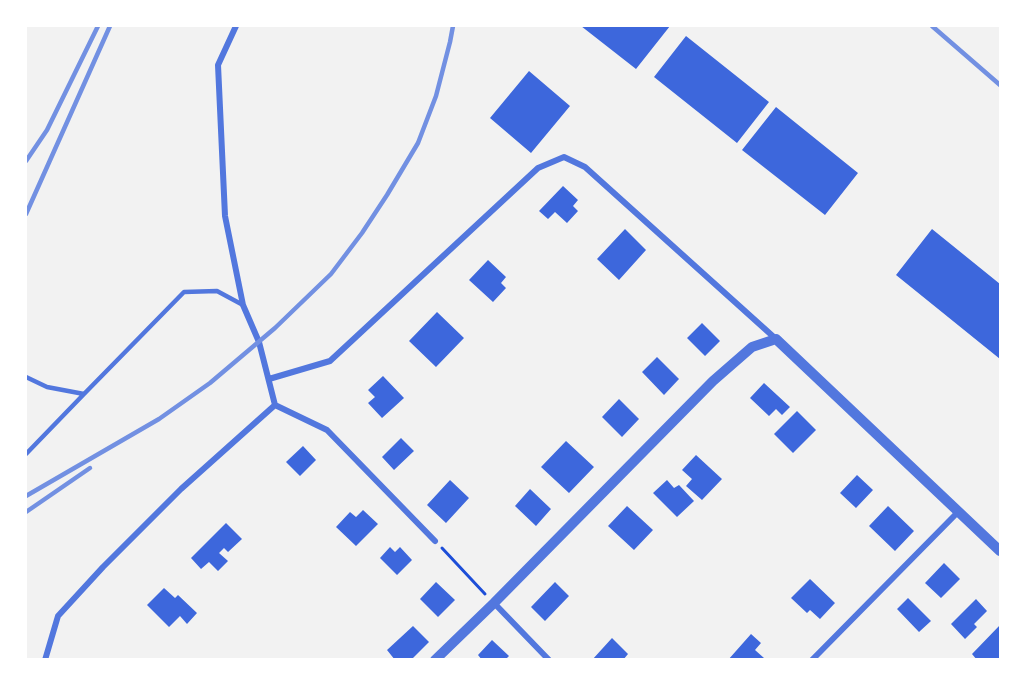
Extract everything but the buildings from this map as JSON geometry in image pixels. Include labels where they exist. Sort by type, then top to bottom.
[{"type":"street","points":[[236,26],[218,65],[225,216],[243,305],[259,342],[275,405]]},
{"type":"street","points":[[269,379],[330,361],[538,168],[564,157],[585,167],[776,339],[1000,551]]},
{"type":"street","points":[[435,660],[712,381],[752,347],[776,339]]},
{"type":"street","points":[[275,405],[327,430],[435,541]]},
{"type":"street","points":[[45,660],[58,616],[181,489],[275,405]]},
{"type":"street","points":[[812,660],[958,512]]},
{"type":"street","points":[[494,603],[549,660]]},
{"type":"lane","points":[[26,454],[184,292],[217,291],[243,305]]},
{"type":"lane","points":[[26,376],[47,387],[84,394]]},
{"type":"path","points":[[435,541],[494,603]]},
{"type":"railway","points":[[26,161],[47,130],[98,26]]},
{"type":"railway","points":[[26,214],[110,26]]},
{"type":"railway","points":[[26,496],[159,419],[210,383],[275,328],[331,274],[362,233],[418,143],[436,96],[453,26]]},
{"type":"railway","points":[[932,26],[1000,85]]},
{"type":"railway","points":[[26,512],[90,468]]}]
